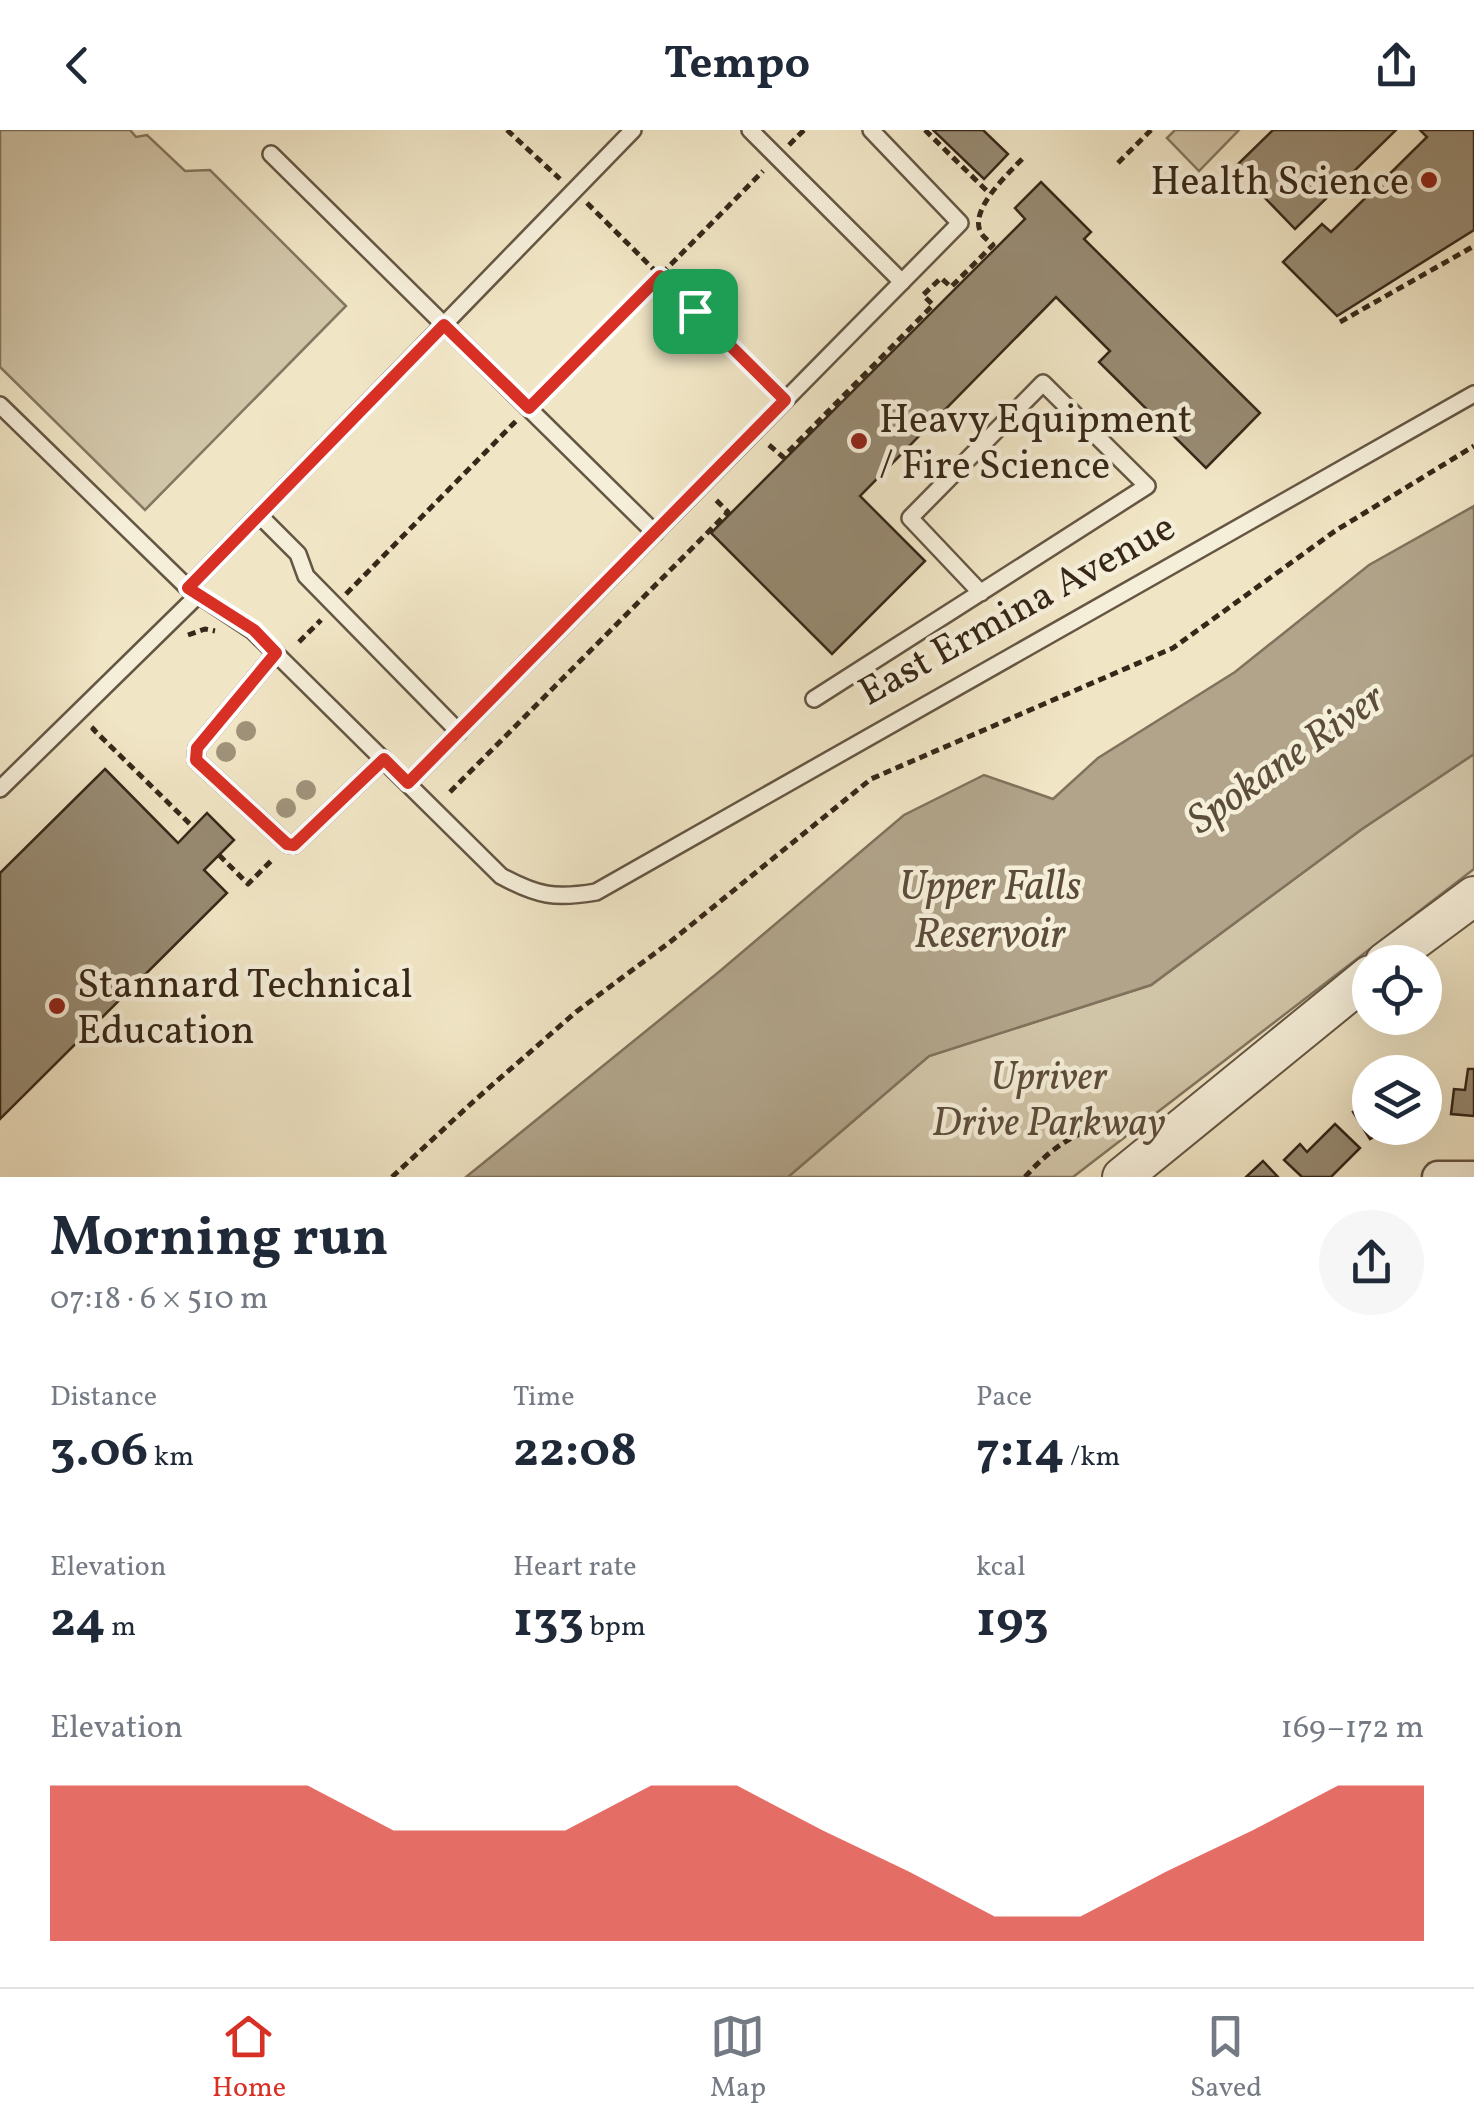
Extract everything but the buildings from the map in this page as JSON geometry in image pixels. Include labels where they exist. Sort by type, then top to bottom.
[{"type":"street","points":[[1408,945],[1474,896]]},
{"type":"street","points":[[1122,1177],[1352,990]]},
{"type":"lane","points":[[0,789],[633,130]]},
{"type":"lane","points":[[750,130],[902,282]]},
{"type":"lane","points":[[0,404],[193,592],[254,630],[408,783],[960,223],[871,130]]},
{"type":"lane","points":[[270,154],[655,532]]},
{"type":"lane","points":[[814,699],[1147,486],[1043,383],[910,518],[980,592]]},
{"type":"lane","name":"East Ermina Avenue","points":[[408,783],[500,876],[531,892],[564,898],[596,892],[1474,394]]},
{"type":"lane","points":[[260,515],[298,554],[306,576],[458,732]]},
{"type":"lane","points":[[276,653],[197,748],[196,760],[287,844],[294,845],[384,759]]},
{"type":"path","points":[[507,130],[574,190],[785,400]]},
{"type":"path","points":[[299,642],[804,130]]},
{"type":"path","points":[[924,130],[989,193]]},
{"type":"path","points":[[1118,164],[1151,130]]},
{"type":"path","points":[[756,458],[770,444],[783,457],[933,305],[924,295],[941,278],[950,287],[993,245],[980,232],[979,225],[989,193],[1023,158]]},
{"type":"path","points":[[1340,322],[1474,246]]},
{"type":"path","points":[[392,1177],[576,1012],[670,942],[872,779],[1173,648],[1334,531],[1474,446]]},
{"type":"path","points":[[450,792],[728,512],[715,499]]},
{"type":"path","points":[[176,648],[190,634],[205,628],[218,631]]},
{"type":"path","points":[[107,716],[93,729],[193,827]]},
{"type":"path","points":[[220,855],[248,884],[287,844]]},
{"type":"green space","points":[[0,130],[130,130],[136,137],[147,135],[185,171],[210,170],[346,306],[145,510],[0,367]]},
{"type":"green space","points":[[1175,130],[1239,130],[1199,171],[1167,138]]},
{"type":"green space","name":"Upriver Drive Parkway","points":[[1474,754],[1474,869],[1375,945],[1352,945],[1352,963],[1073,1177],[788,1177],[929,1056],[1151,985],[1362,829]]},
{"type":"water","name":"Upper Falls Reservoir","points":[[1474,506],[1474,754],[1362,829],[1151,985],[929,1056],[788,1177],[466,1177],[720,971],[904,815],[984,775],[1053,799],[1098,758],[1235,672],[1369,565]]},
{"type":"place","name":"Health Science","points":[[1429,180]]},
{"type":"place","name":"Heavy Equipment / Fire Science","points":[[859,441]]},
{"type":"place","name":"Stannard Technical Education","points":[[57,1006]]},
{"type":"route","points":[[660,276],[695,311],[785,400],[408,783],[384,759],[294,845],[287,844],[196,760],[197,748],[276,653],[254,630],[188,588],[444,325],[529,408],[660,276]]},
{"type":"water label","name":"Spokane River","points":[[1285,757]]}]
